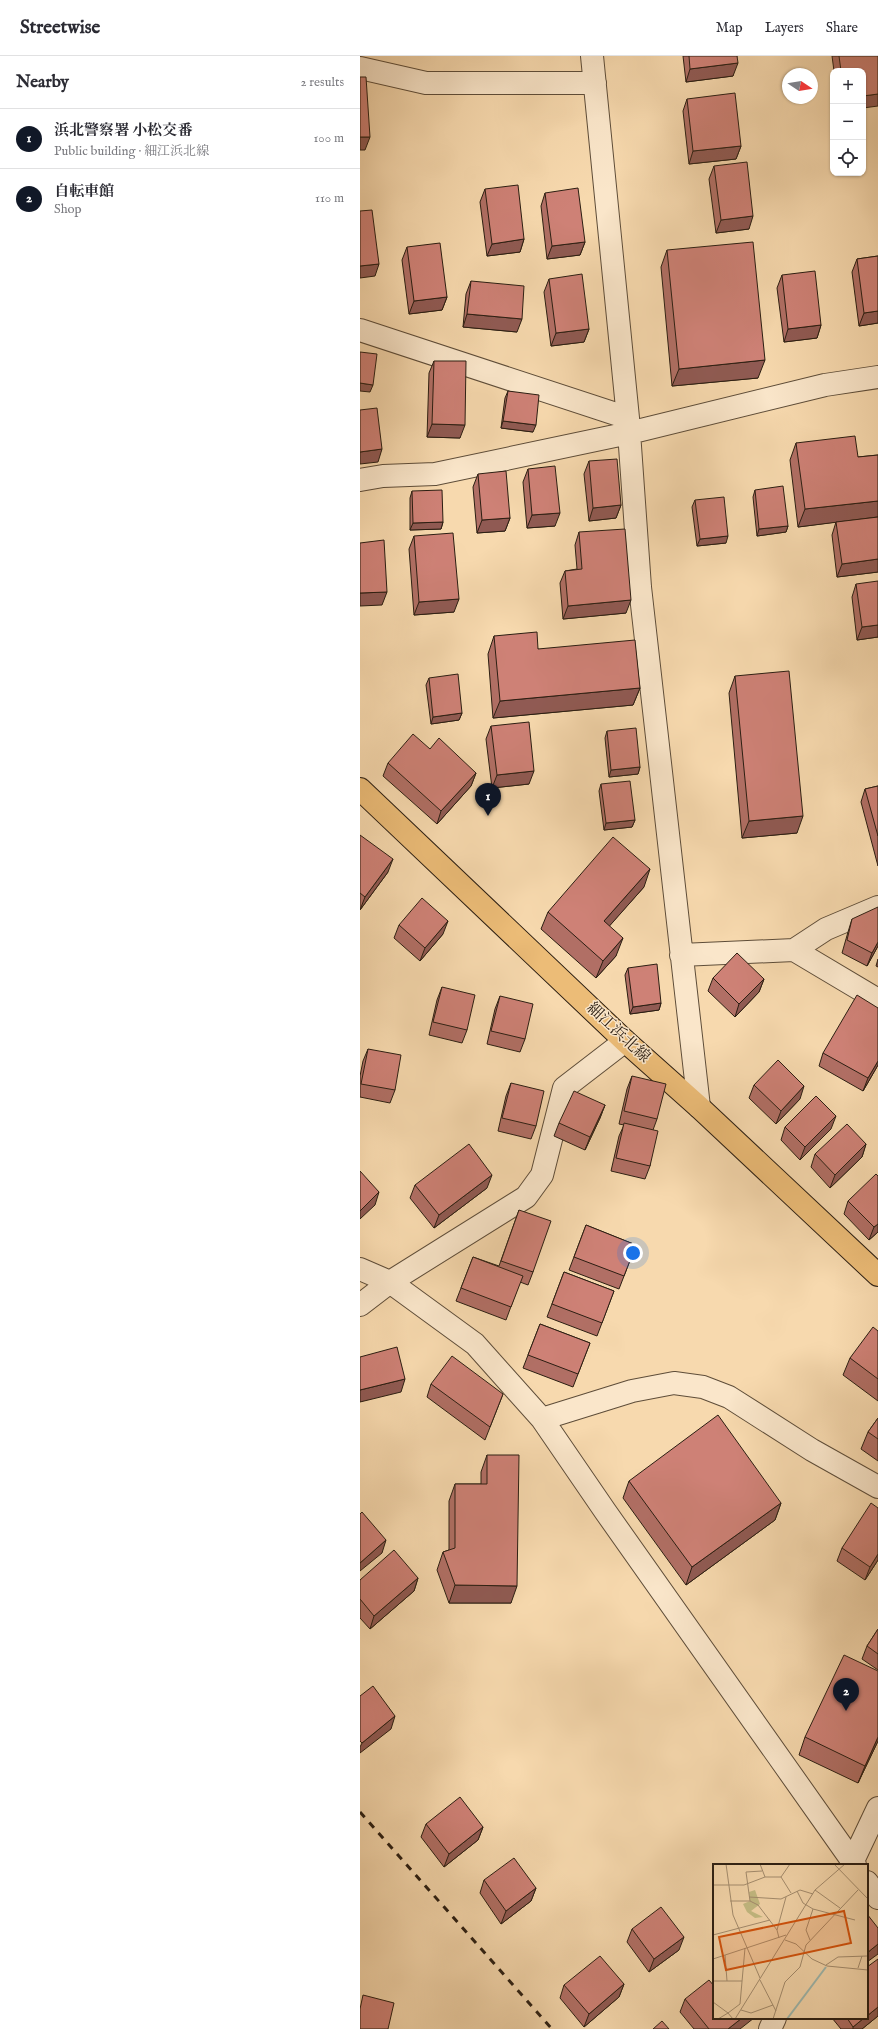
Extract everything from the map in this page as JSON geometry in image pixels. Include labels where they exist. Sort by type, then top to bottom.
[{"type":"main road","name":"細江浜北線","points":[[360,789],[625,1041],[699,1107],[878,1275]]},
{"type":"street","points":[[592,56],[629,425],[640,587],[699,1107]]},
{"type":"street","points":[[360,68],[426,83],[595,83]]},
{"type":"street","points":[[360,330],[629,425]]},
{"type":"street","points":[[360,480],[383,476],[435,474],[629,425],[825,385],[878,377]]},
{"type":"street","points":[[681,955],[794,950],[826,929],[878,907]]},
{"type":"street","points":[[794,950],[878,1000]]},
{"type":"street","points":[[360,1305],[390,1282],[526,1197],[542,1175],[564,1088],[625,1041]]},
{"type":"street","points":[[360,1269],[390,1282],[476,1344],[542,1419],[853,1864]]},
{"type":"street","points":[[542,1419],[639,1390],[674,1383],[703,1387],[729,1396],[812,1450],[878,1487]]},
{"type":"street","points":[[853,1864],[878,1808]]},
{"type":"street","points":[[868,1883],[878,1898]]},
{"type":"street","points":[[770,2029],[775,2019]]},
{"type":"building","points":[[689,56],[737,56],[738,63],[690,69]]},
{"type":"building","points":[[839,56],[878,56],[878,94],[866,96],[866,68],[841,68]]},
{"type":"building","points":[[360,77],[366,77],[370,137],[360,137]]},
{"type":"building","points":[[735,93],[741,146],[693,151],[687,99]]},
{"type":"building","points":[[747,162],[753,216],[721,220],[714,166]]},
{"type":"building","points":[[518,185],[524,239],[492,244],[485,189]]},
{"type":"building","points":[[578,188],[585,242],[552,246],[545,193]]},
{"type":"building","points":[[372,210],[379,264],[360,266],[360,211]]},
{"type":"building","points":[[753,242],[765,360],[679,369],[667,250]]},
{"type":"building","points":[[440,243],[447,297],[414,301],[407,247]]},
{"type":"building","points":[[878,256],[878,311],[864,313],[857,259]]},
{"type":"building","points":[[815,271],[821,325],[788,329],[782,275]]},
{"type":"building","points":[[582,274],[589,329],[556,333],[549,279]]},
{"type":"building","points":[[471,281],[524,286],[522,319],[467,314]]},
{"type":"building","points":[[360,352],[377,354],[373,385],[360,383]]},
{"type":"building","points":[[434,361],[466,361],[465,425],[432,424]]},
{"type":"building","points":[[508,391],[539,395],[536,425],[503,421]]},
{"type":"building","points":[[377,408],[382,449],[360,452],[360,410]]},
{"type":"building","points":[[855,436],[858,457],[878,455],[878,501],[805,509],[796,443]]},
{"type":"building","points":[[617,459],[621,505],[593,508],[589,461]]},
{"type":"building","points":[[555,466],[560,513],[532,515],[528,469]]},
{"type":"building","points":[[506,471],[510,518],[482,520],[478,474]]},
{"type":"building","points":[[783,486],[788,526],[759,529],[755,490]]},
{"type":"building","points":[[442,490],[443,522],[413,523],[412,491]]},
{"type":"building","points":[[724,497],[728,536],[700,539],[695,500]]},
{"type":"building","points":[[878,517],[878,559],[842,564],[836,522]]},
{"type":"building","points":[[625,529],[631,600],[568,606],[565,571],[582,569],[579,532]]},
{"type":"building","points":[[453,533],[459,599],[419,602],[414,536]]},
{"type":"building","points":[[384,540],[387,592],[360,593],[360,543]]},
{"type":"building","points":[[878,581],[878,625],[862,627],[856,584]]},
{"type":"building","points":[[537,632],[538,649],[635,640],[640,688],[500,701],[494,636]]},
{"type":"building","points":[[789,671],[803,816],[749,821],[735,676]]},
{"type":"building","points":[[458,674],[462,713],[433,717],[429,678]]},
{"type":"building","points":[[529,722],[534,771],[497,775],[491,726]]},
{"type":"building","points":[[636,728],[640,767],[611,770],[607,731]]},
{"type":"building","points":[[413,734],[430,749],[439,738],[476,773],[441,811],[388,763]]},
{"type":"building","points":[[630,781],[635,820],[606,823],[601,784]]},
{"type":"building","points":[[878,786],[878,836],[865,789]]},
{"type":"building","points":[[360,835],[393,859],[365,897],[360,893]]},
{"type":"building","points":[[613,837],[650,869],[604,921],[623,938],[603,961],[548,912]]},
{"type":"building","points":[[422,898],[448,921],[425,948],[399,925]]},
{"type":"building","points":[[878,907],[878,942],[872,953],[847,940],[852,919]]},
{"type":"building","points":[[737,953],[764,979],[739,1004],[713,978]]},
{"type":"building","points":[[657,964],[661,1003],[633,1007],[628,968]]},
{"type":"building","points":[[442,987],[475,995],[467,1030],[433,1022]]},
{"type":"building","points":[[857,995],[878,1008],[878,1061],[868,1078],[823,1053]]},
{"type":"building","points":[[500,996],[533,1004],[525,1039],[491,1031]]},
{"type":"building","points":[[368,1049],[401,1055],[395,1090],[361,1084]]},
{"type":"building","points":[[778,1060],[804,1086],[781,1111],[754,1085]]},
{"type":"building","points":[[632,1076],[666,1084],[657,1119],[624,1111]]},
{"type":"building","points":[[511,1083],[544,1091],[536,1126],[502,1118]]},
{"type":"building","points":[[574,1091],[605,1105],[590,1137],[559,1123]]},
{"type":"building","points":[[816,1096],[836,1116],[805,1147],[785,1127]]},
{"type":"building","points":[[624,1123],[658,1131],[650,1166],[616,1158]]},
{"type":"building","points":[[847,1124],[866,1144],[835,1175],[815,1154]]},
{"type":"building","points":[[469,1144],[492,1175],[439,1215],[415,1185]]},
{"type":"building","points":[[360,1171],[379,1192],[360,1211]]},
{"type":"building","points":[[876,1174],[878,1176],[878,1224],[874,1227],[848,1201]]},
{"type":"building","points":[[519,1210],[551,1221],[533,1272],[501,1261]]},
{"type":"building","points":[[586,1225],[636,1245],[624,1276],[574,1257]]},
{"type":"building","points":[[473,1257],[523,1276],[511,1307],[461,1288]]},
{"type":"building","points":[[564,1272],[614,1291],[602,1323],[552,1304]]},
{"type":"building","points":[[540,1324],[590,1343],[578,1374],[528,1355]]},
{"type":"building","points":[[873,1327],[878,1331],[878,1379],[850,1358]]},
{"type":"building","points":[[397,1347],[405,1379],[360,1390],[360,1357]]},
{"type":"building","points":[[452,1356],[503,1394],[490,1427],[431,1384]]},
{"type":"building","points":[[718,1415],[781,1503],[692,1567],[629,1481]]},
{"type":"building","points":[[878,1418],[878,1439],[868,1432]]},
{"type":"building","points":[[487,1455],[519,1455],[517,1586],[455,1585],[443,1552],[455,1548],[455,1484],[487,1484]]},
{"type":"building","points":[[871,1503],[878,1508],[878,1554],[870,1567],[842,1548]]},
{"type":"building","points":[[362,1512],[386,1540],[360,1563],[360,1514]]},
{"type":"building","points":[[394,1550],[418,1578],[374,1616],[360,1599],[360,1580]]},
{"type":"building","points":[[878,1629],[878,1654],[867,1646]]},
{"type":"building","points":[[844,1655],[878,1671],[878,1737],[865,1766],[805,1737]]},
{"type":"building","points":[[373,1686],[395,1716],[362,1743],[360,1741],[360,1696]]},
{"type":"building","points":[[460,1797],[483,1827],[449,1854],[426,1824]]},
{"type":"building","points":[[514,1858],[536,1888],[506,1911],[484,1880]]},
{"type":"building","points":[[661,1907],[684,1937],[654,1959],[632,1929]]},
{"type":"building","points":[[868,1915],[878,1928],[878,1944],[868,1952]]},
{"type":"building","points":[[600,1956],[624,1984],[589,2014],[564,1985]]},
{"type":"building","points":[[878,1959],[878,2007],[868,2015],[868,1966]]},
{"type":"building","points":[[709,1980],[713,1985],[713,2019],[741,2019],[728,2029],[709,2029],[685,1999]]},
{"type":"building","points":[[363,1995],[394,2003],[388,2029],[360,2029],[360,2009]]},
{"type":"building","points":[[848,2019],[863,2019],[853,2027]]},
{"type":"building","points":[[662,2021],[669,2029],[653,2029]]},
{"type":"railway","points":[[360,1812],[552,2029]]},
{"type":"place","name":"浜北警察署 小松交番","points":[[488,816]]},
{"type":"place","name":"自転車館","points":[[846,1711]]}]
